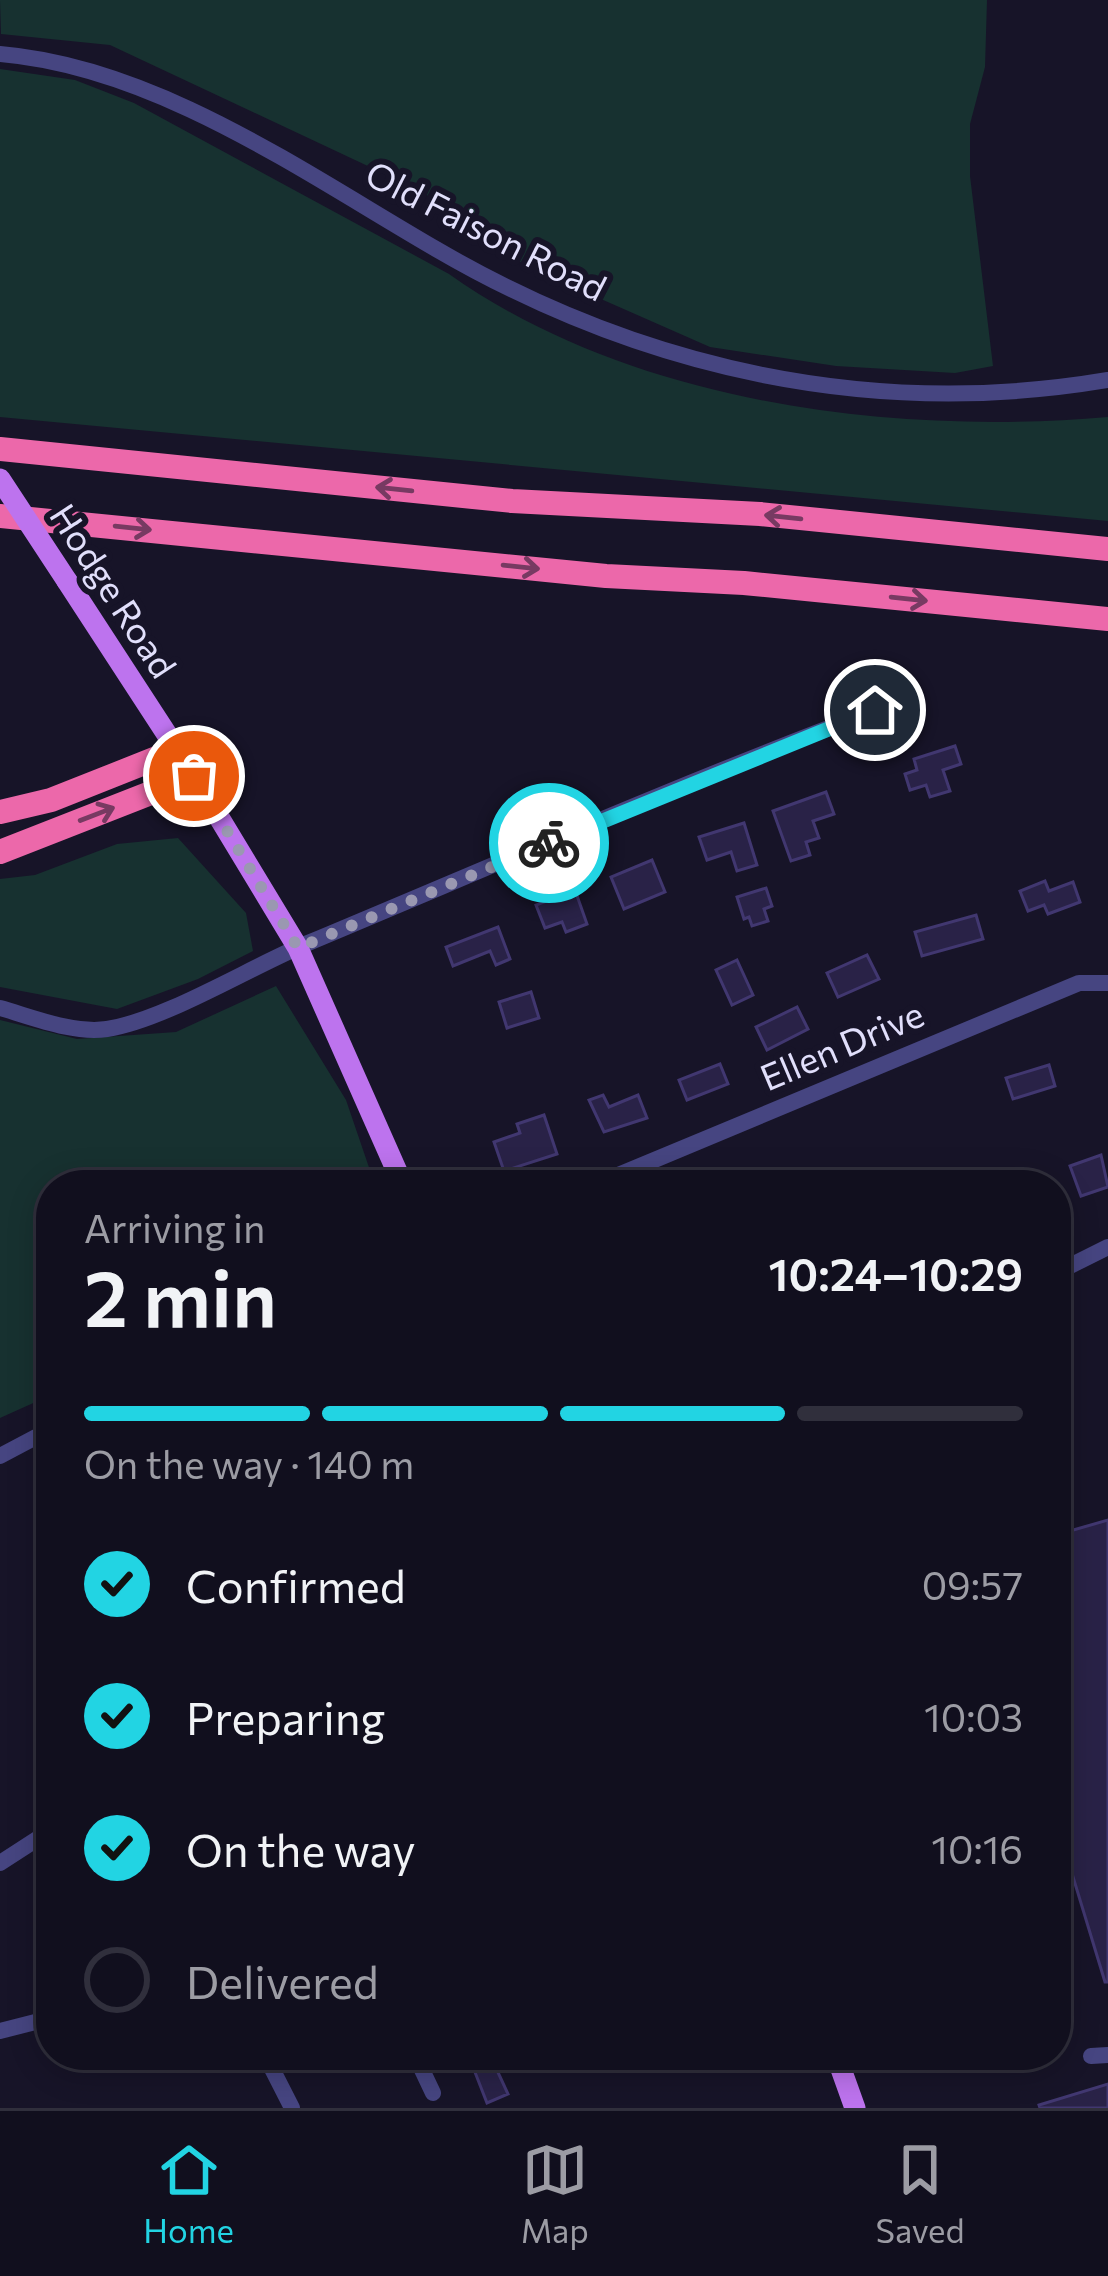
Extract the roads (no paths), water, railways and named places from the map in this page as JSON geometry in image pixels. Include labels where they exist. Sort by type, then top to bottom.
[{"type":"highway","points":[[0,449],[488,499],[760,514],[1108,549]]},
{"type":"highway","points":[[5,518],[1108,619]]},
{"type":"highway","points":[[0,812],[52,800],[177,750]]},
{"type":"highway","points":[[0,852],[194,776]]},
{"type":"main road","name":"Hodge Road","points":[[0,478],[194,776],[298,948],[396,1170]]},
{"type":"main road","points":[[841,2070],[855,2108]]},
{"type":"street","name":"Old Faison Road","points":[[0,54],[83,67],[181,105],[443,253],[567,316],[715,366],[811,386],[911,393],[999,393],[1108,380]]},
{"type":"street","points":[[0,1008],[102,1030],[141,1021],[298,948],[875,710]]},
{"type":"street","name":"Ellen Drive","points":[[634,1170],[1078,983],[1108,983]]},
{"type":"street","points":[[1071,1266],[1108,1247]]},
{"type":"street","points":[[0,1456],[36,1437]]},
{"type":"street","points":[[0,1863],[36,1840]]},
{"type":"street","points":[[0,2031],[36,2022]]},
{"type":"street","points":[[273,2070],[292,2108]]},
{"type":"street","points":[[422,2070],[434,2093]]}]
